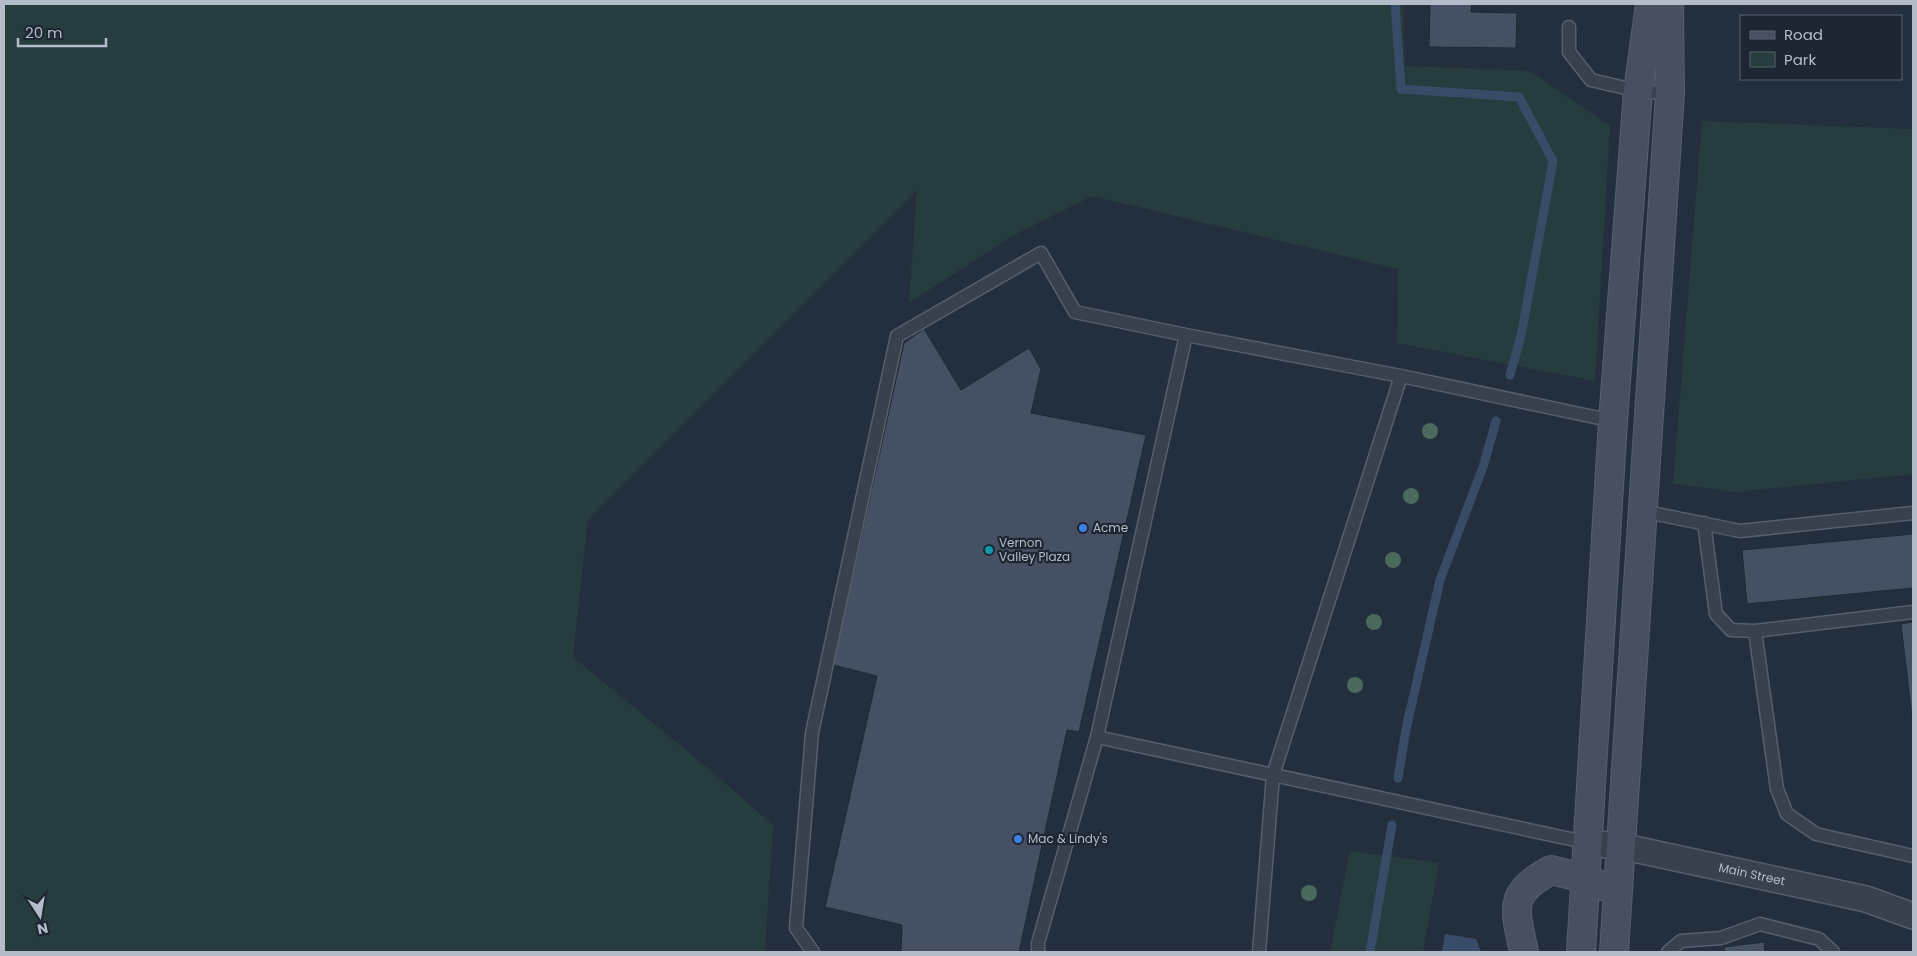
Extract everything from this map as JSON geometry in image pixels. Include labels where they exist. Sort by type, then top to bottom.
[{"type":"main road","points":[[1581,952],[1587,879],[1613,421],[1638,91],[1650,4]]},
{"type":"main road","points":[[1614,952],[1642,512],[1655,351],[1670,93],[1669,4]]},
{"type":"main road","points":[[1524,952],[1516,915],[1519,894],[1533,880],[1551,870],[1587,879],[1617,894]]},
{"type":"street","name":"Main Street","points":[[1589,843],[1620,846],[1866,899],[1913,916]]},
{"type":"lane","points":[[1569,27],[1569,52],[1591,80],[1638,91],[1670,93]]},
{"type":"lane","points":[[814,952],[796,928],[812,733],[897,336],[1041,253],[1075,312],[1401,376],[1613,421]]},
{"type":"lane","points":[[1038,952],[1038,943],[1097,737],[1186,335]]},
{"type":"lane","points":[[1259,952],[1273,775],[1401,376]]},
{"type":"lane","points":[[1642,512],[1704,523],[1740,532],[1913,513]]},
{"type":"lane","points":[[1704,523],[1716,614],[1731,630],[1755,631],[1913,612]]},
{"type":"lane","points":[[1755,631],[1778,788],[1787,814],[1816,834],[1913,856]]},
{"type":"lane","points":[[1097,737],[1589,843]]},
{"type":"lane","points":[[1668,952],[1681,941],[1721,938],[1760,924],[1819,939],[1833,952]]},
{"type":"green space","points":[[4,4],[1403,4],[1405,66],[1530,71],[1610,126],[1595,381],[1397,343],[1398,269],[1092,196],[1012,236],[909,303],[917,190],[588,519],[573,657],[709,769],[773,825],[765,952],[4,952]]},
{"type":"green space","points":[[1702,121],[1913,129],[1913,474],[1736,492],[1673,484]]},
{"type":"green space","points":[[1350,851],[1439,863],[1423,952],[1330,952]]},
{"type":"water","points":[[1445,934],[1476,939],[1481,952],[1442,952]]},
{"type":"building","points":[[1430,4],[1472,4],[1471,12],[1517,13],[1516,48],[1429,47]]},
{"type":"building","name":"Vernon Valley Plaza","points":[[924,329],[961,390],[1029,348],[1041,369],[1031,413],[1146,435],[1079,732],[1067,730],[1019,952],[901,952],[902,925],[825,907],[877,676],[833,665],[904,343]]},
{"type":"building","points":[[1913,534],[1913,588],[1747,604],[1742,550]]},
{"type":"building","points":[[1913,622],[1913,726],[1901,624]]},
{"type":"building","points":[[1764,942],[1765,952],[1725,952],[1724,947]]},
{"type":"waterway","points":[[1395,4],[1401,89],[1519,97],[1553,161],[1521,336],[1510,375]]},
{"type":"waterway","points":[[1398,778],[1406,729],[1440,580],[1483,467],[1496,421]]},
{"type":"waterway","points":[[1370,952],[1392,825]]},
{"type":"place","name":"Acme","points":[[1083,528]]},
{"type":"place","name":"Vernon Valley Plaza","points":[[989,550]]},
{"type":"place","name":"Mac & Lindy's","points":[[1018,839]]}]
